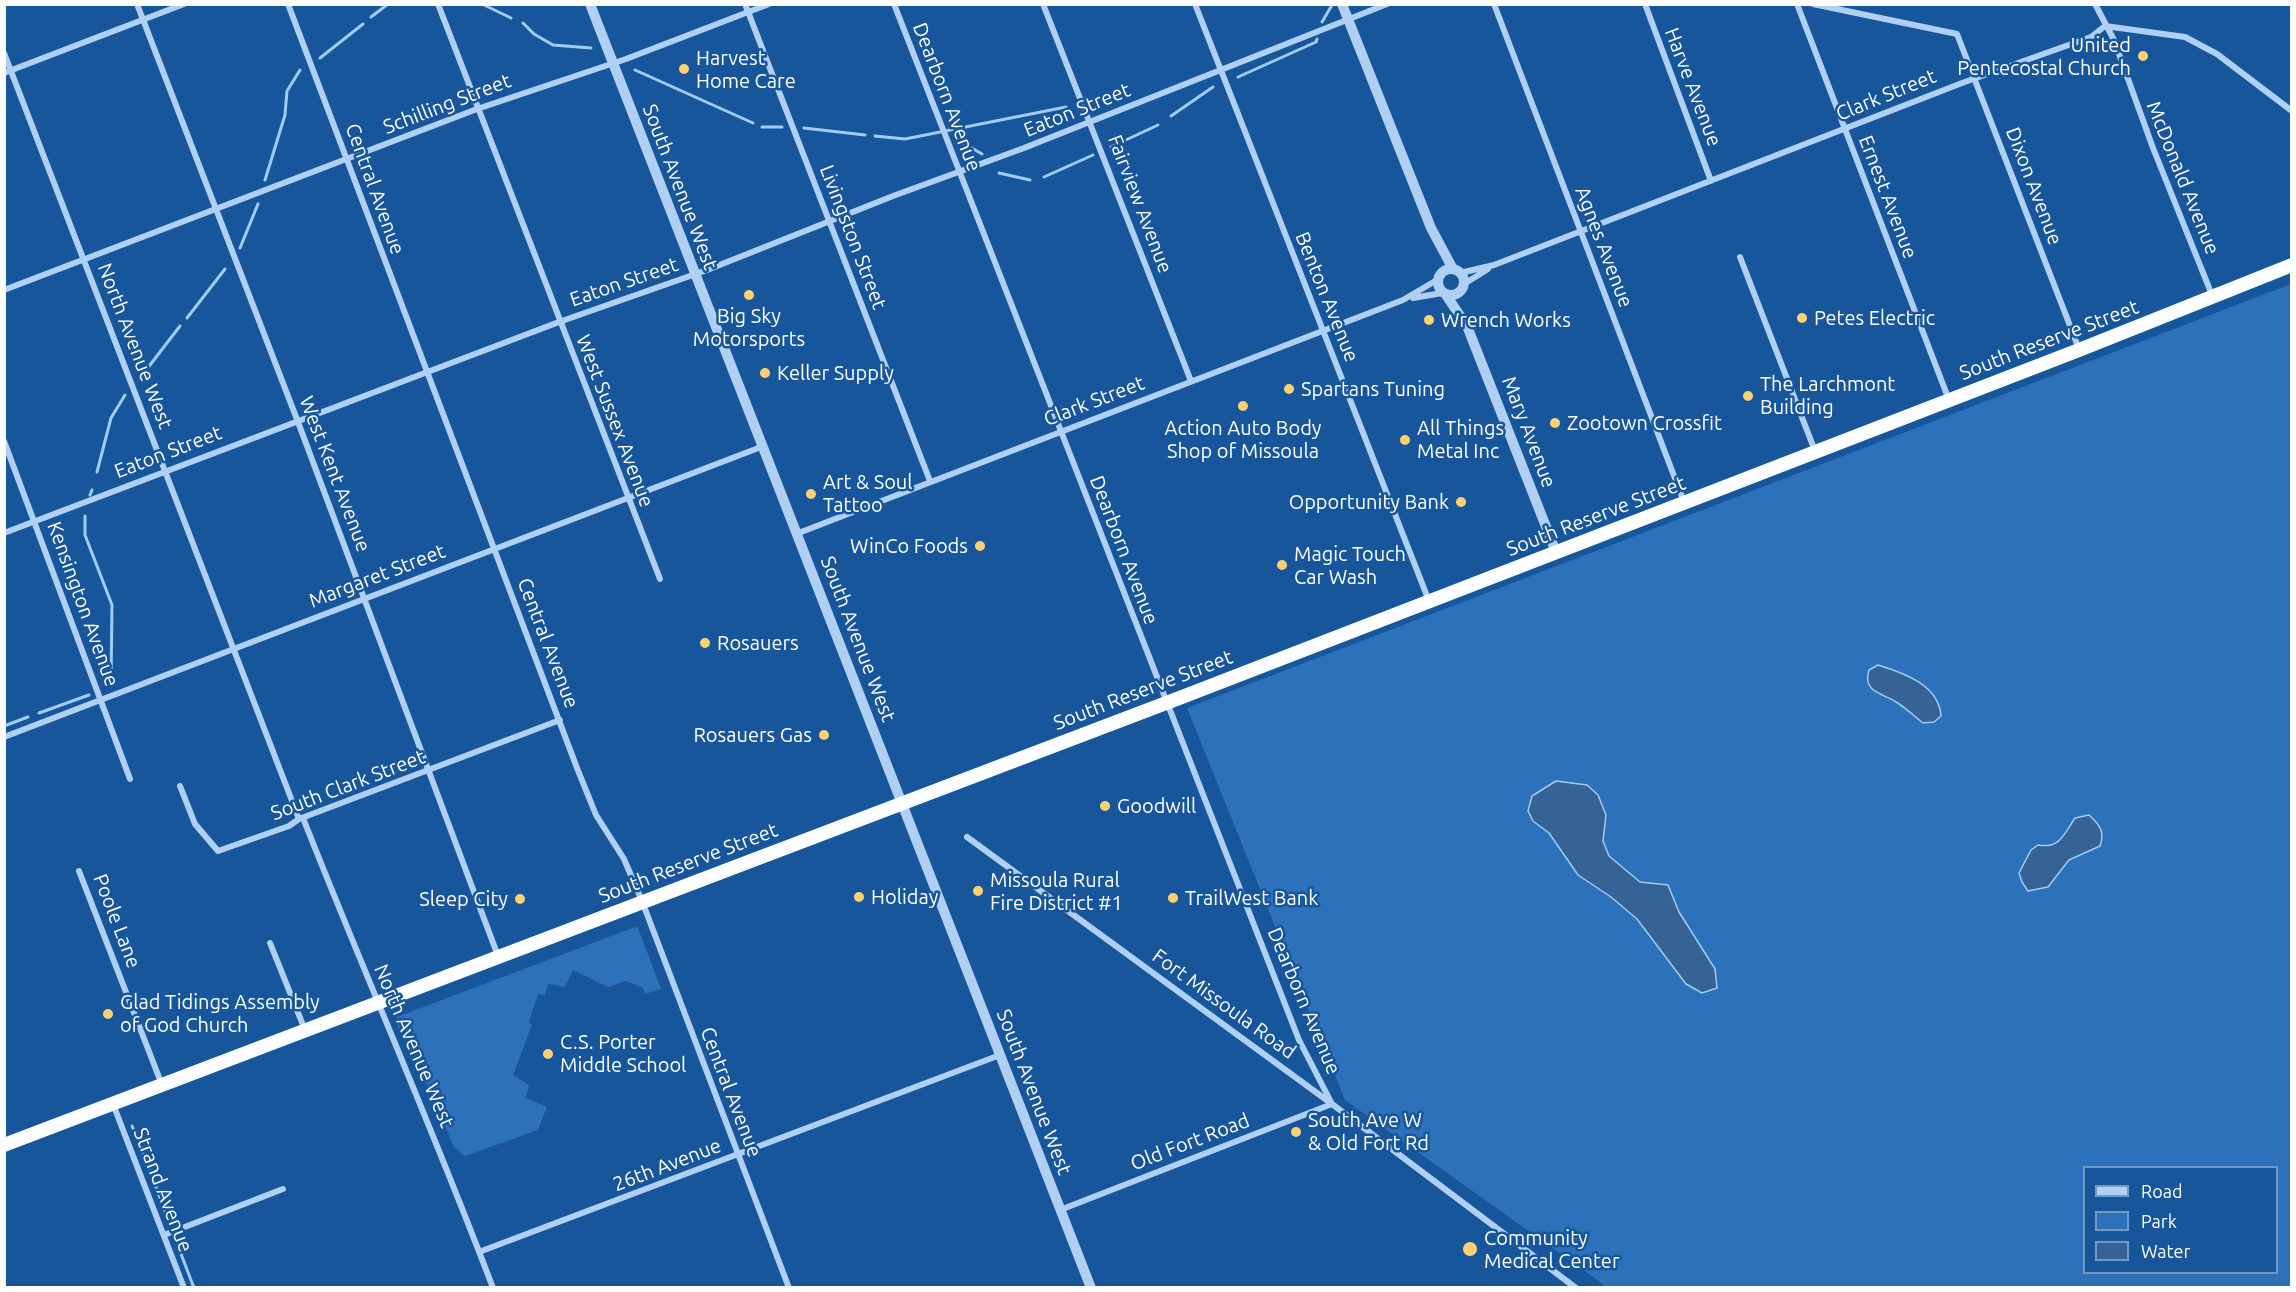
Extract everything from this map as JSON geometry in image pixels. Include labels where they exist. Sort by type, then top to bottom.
[{"type":"highway","name":"South Reserve Street","points":[[4,1145],[1429,602],[2292,265]]},
{"type":"street","name":"West Kent Avenue","points":[[137,4],[298,422],[498,956]]},
{"type":"street","points":[[8,71],[184,4]]},
{"type":"street","name":"Central Avenue","points":[[288,4],[426,374],[596,815],[624,859],[642,901],[789,1287]]},
{"type":"street","name":"West Sussex Avenue","points":[[438,4],[627,499],[660,579]]},
{"type":"street","name":"South Avenue West","points":[[590,4],[1090,1287]]},
{"type":"street","name":"Livingston Street","points":[[745,4],[930,481]]},
{"type":"street","name":"Schilling Street","points":[[4,290],[477,109],[613,64],[769,4]]},
{"type":"street","name":"Dearborn Avenue","points":[[894,4],[958,173],[1299,1040],[1332,1104]]},
{"type":"street","name":"Fairview Avenue","points":[[1043,4],[1191,381]]},
{"type":"street","name":"Benton Avenue","points":[[1195,4],[1429,602]]},
{"type":"street","points":[[1342,4],[1431,228],[1457,271],[1463,286],[1463,308],[1467,326]]},
{"type":"street","name":"Eaton Street","points":[[4,533],[1091,123],[1387,4]]},
{"type":"street","name":"Agnes Avenue","points":[[1494,4],[1684,502]]},
{"type":"street","name":"Harve Avenue","points":[[1645,4],[1711,181]]},
{"type":"street","name":"Ernest Avenue","points":[[1797,4],[1949,400]]},
{"type":"street","name":"Dixon Avenue","points":[[1813,4],[1957,34],[2079,350]]},
{"type":"street","name":"McDonald Avenue","points":[[2095,4],[2105,26],[2115,40],[2153,148],[2213,297]]},
{"type":"street","points":[[2105,26],[2185,37],[2217,54],[2292,111]]},
{"type":"street","name":"Clark Street","points":[[1463,286],[1494,265],[1580,230],[2091,37],[2105,26]]},
{"type":"street","name":"North Avenue West","points":[[4,53],[8,71],[84,259],[301,819],[376,1002],[417,1090],[493,1287]]},
{"type":"street","points":[[1431,228],[1444,294],[1467,326]]},
{"type":"street","points":[[1740,257],[1815,452]]},
{"type":"street","name":"Clark Street","points":[[1457,271],[1494,265]]},
{"type":"street","points":[[1403,300],[1439,276],[1457,271]]},
{"type":"street","points":[[1403,300],[1456,294],[1463,286]]},
{"type":"street","name":"Clark Street","points":[[796,534],[1403,300]]},
{"type":"street","name":"Mary Avenue","points":[[1467,326],[1556,552]]},
{"type":"street","name":"Kensington Avenue","points":[[4,441],[130,779]]},
{"type":"street","name":"Margaret Street","points":[[4,737],[761,447]]},
{"type":"street","name":"South Clark Street","points":[[180,786],[195,824],[218,851],[289,826],[301,819],[560,720]]},
{"type":"street","name":"Fort Missoula Road","points":[[967,837],[1332,1104],[1575,1287]]},
{"type":"street","name":"Poole Lane","points":[[79,871],[162,1085]]},
{"type":"street","points":[[270,943],[305,1030]]},
{"type":"street","name":"26th Avenue","points":[[479,1252],[738,1156],[1000,1055]]},
{"type":"street","name":"Strand Avenue","points":[[112,1104],[184,1287]]},
{"type":"street","name":"Old Fort Road","points":[[1060,1210],[1332,1104]]},
{"type":"street","points":[[164,1235],[283,1190]]},
{"type":"green space","points":[[2291,284],[2291,1287],[1607,1287],[1345,1100],[1187,708]]},
{"type":"green space","points":[[635,927],[638,928],[661,989],[645,994],[643,988],[626,981],[608,987],[573,970],[565,987],[548,984],[545,995],[538,994],[529,1022],[532,1025],[513,1075],[529,1085],[526,1098],[547,1107],[538,1130],[465,1156],[454,1147],[411,1048],[395,1022],[397,1017]]},
{"type":"water","points":[[1878,665],[1909,676],[1927,688],[1939,705],[1941,716],[1934,722],[1923,723],[1900,704],[1875,691],[1868,683],[1868,677],[1869,670]]},
{"type":"water","points":[[1556,781],[1587,785],[1598,795],[1606,815],[1603,841],[1609,856],[1640,882],[1668,885],[1679,912],[1715,969],[1717,988],[1702,993],[1686,984],[1637,919],[1611,897],[1578,875],[1549,833],[1533,821],[1528,811],[1532,796]]},
{"type":"water","points":[[2089,815],[2100,829],[2102,837],[2100,846],[2069,860],[2048,887],[2028,891],[2019,873],[2031,850],[2038,845],[2052,845],[2061,839],[2075,818]]},
{"type":"waterway","points":[[371,17],[388,4]]},
{"type":"waterway","points":[[482,4],[511,18]]},
{"type":"waterway","points":[[1322,22],[1332,5]]},
{"type":"waterway","points":[[523,23],[534,34],[553,45],[591,48]]},
{"type":"waterway","points":[[320,58],[363,24]]},
{"type":"waterway","points":[[1238,77],[1316,42],[1317,39]]},
{"type":"waterway","points":[[265,180],[285,115],[287,91],[300,70]]},
{"type":"waterway","points":[[635,70],[753,123]]},
{"type":"waterway","points":[[1171,116],[1213,87]]},
{"type":"waterway","points":[[875,136],[905,139],[1066,107]]},
{"type":"waterway","points":[[1111,147],[1158,125]]},
{"type":"waterway","points":[[762,127],[782,127]]},
{"type":"waterway","points":[[804,128],[865,135]]},
{"type":"waterway","points":[[963,143],[982,154]]},
{"type":"waterway","points":[[1044,177],[1093,155]]},
{"type":"waterway","points":[[999,173],[1030,180]]},
{"type":"waterway","points":[[240,248],[258,204]]},
{"type":"waterway","points":[[187,318],[225,269]]},
{"type":"waterway","points":[[140,378],[180,326]]},
{"type":"waterway","points":[[97,472],[111,418],[125,395]]},
{"type":"waterway","points":[[90,495],[92,490]]},
{"type":"waterway","points":[[85,516],[85,535],[112,605],[111,681],[106,686]]},
{"type":"waterway","points":[[39,713],[89,695]]},
{"type":"waterway","points":[[4,726],[28,717]]},
{"type":"waterway","points":[[132,1126],[134,1131]]},
{"type":"waterway","points":[[140,1145],[170,1224]]},
{"type":"waterway","points":[[175,1238],[194,1288]]},
{"type":"place","name":"United Pentecostal Church","points":[[2143,56]]},
{"type":"place","name":"Harvest Home Care","points":[[684,69]]},
{"type":"place","name":"Big Sky Motorsports","points":[[749,295]]},
{"type":"place","name":"Petes Electric","points":[[1802,318]]},
{"type":"place","name":"Wrench Works","points":[[1429,320]]},
{"type":"place","name":"Keller Supply","points":[[765,373]]},
{"type":"place","name":"Spartans Tuning","points":[[1289,389]]},
{"type":"place","name":"The Larchmont Building","points":[[1748,396]]},
{"type":"place","name":"Action Auto Body Shop of Missoula","points":[[1243,406]]},
{"type":"place","name":"Zootown Crossfit","points":[[1555,423]]},
{"type":"place","name":"All Things Metal Inc","points":[[1405,440]]},
{"type":"place","name":"Art & Soul Tattoo","points":[[811,494]]},
{"type":"place","name":"Opportunity Bank","points":[[1461,502]]},
{"type":"place","name":"WinCo Foods","points":[[980,546]]},
{"type":"place","name":"Magic Touch Car Wash","points":[[1282,565]]},
{"type":"place","name":"Rosauers","points":[[705,643]]},
{"type":"place","name":"Rosauers Gas","points":[[824,735]]},
{"type":"place","name":"Goodwill","points":[[1105,806]]},
{"type":"place","name":"Missoula Rural Fire District #1","points":[[978,891]]},
{"type":"place","name":"Holiday","points":[[859,897]]},
{"type":"place","name":"TrailWest Bank","points":[[1173,898]]},
{"type":"place","name":"Sleep City","points":[[520,899]]},
{"type":"place","name":"Glad Tidings Assembly of God Church","points":[[108,1014]]},
{"type":"place","name":"C.S. Porter Middle School","points":[[548,1054]]},
{"type":"place","name":"South Ave W & Old Fort Rd","points":[[1296,1132]]},
{"type":"place","name":"Community Medical Center","points":[[1470,1249]]}]
